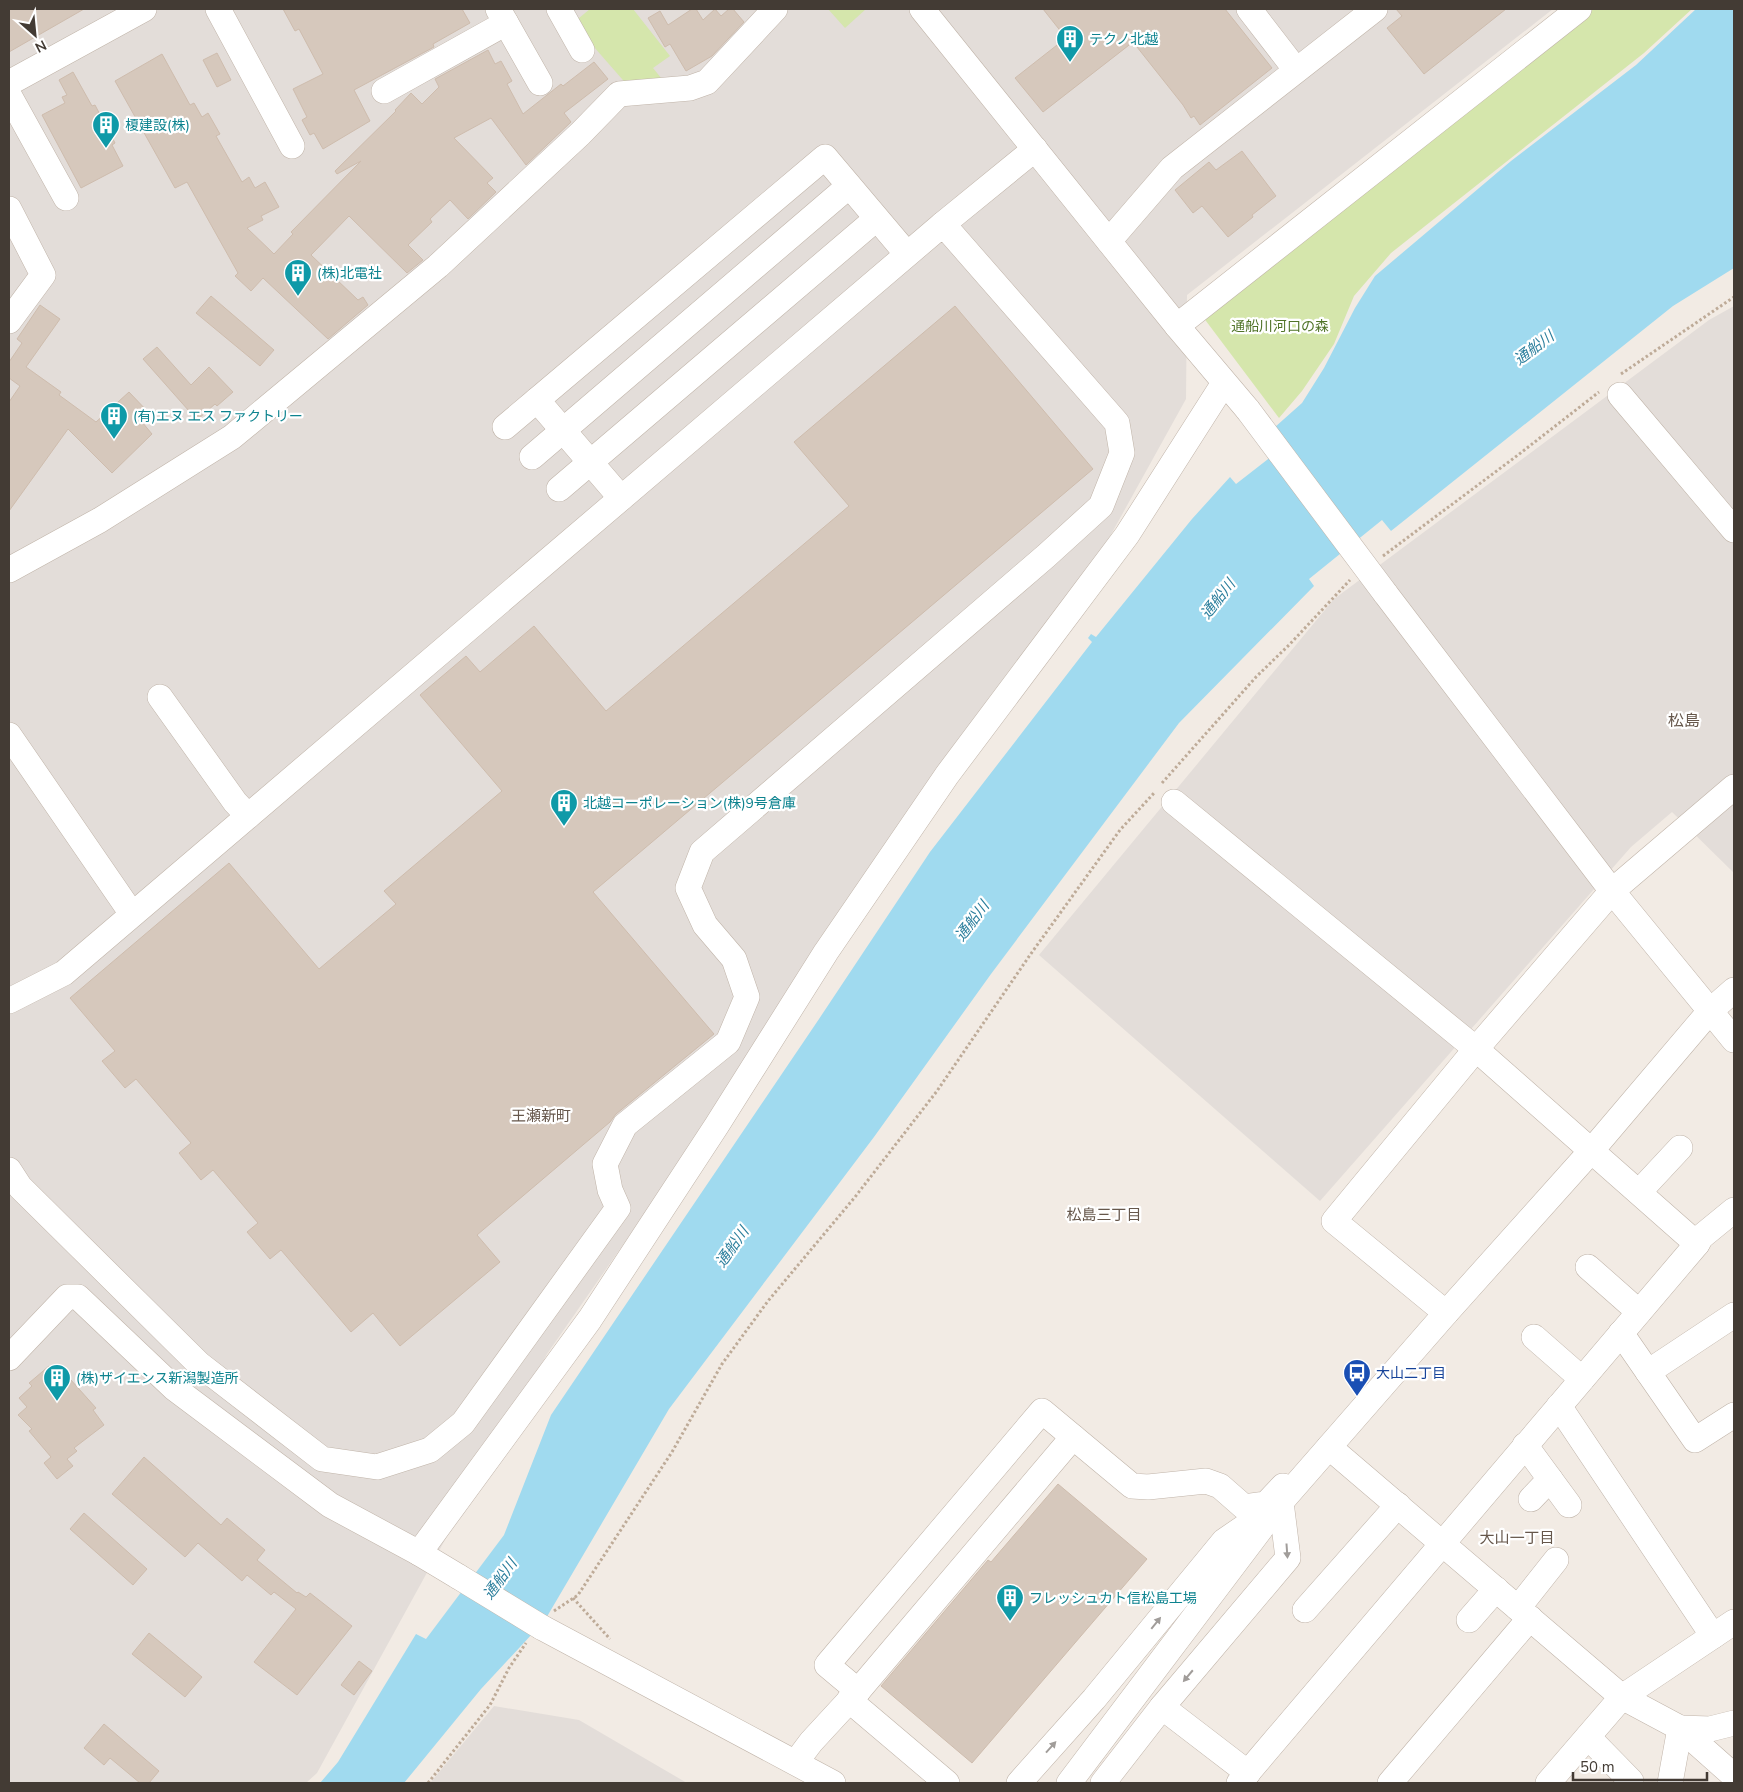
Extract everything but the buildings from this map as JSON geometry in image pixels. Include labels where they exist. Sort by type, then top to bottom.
[{"type":"street","points":[[9,83],[144,9]]},
{"type":"street","points":[[218,9],[292,146]]},
{"type":"street","points":[[559,9],[582,50]]},
{"type":"street","points":[[9,570],[100,520],[232,436],[438,266],[580,134],[619,94],[690,88],[707,82],[775,9]]},
{"type":"street","points":[[922,9],[1248,410],[1612,892],[1734,1040]]},
{"type":"street","points":[[1249,9],[1296,70]]},
{"type":"street","points":[[1109,241],[1172,168],[1375,9]]},
{"type":"street","points":[[1178,326],[1579,9]]},
{"type":"street","points":[[384,91],[502,16],[540,82]]},
{"type":"street","points":[[9,96],[66,198]]},
{"type":"street","points":[[9,1001],[64,973],[907,254],[1035,149]]},
{"type":"street","points":[[505,427],[824,158],[907,254]]},
{"type":"street","points":[[532,457],[849,186]]},
{"type":"street","points":[[9,210],[43,275],[9,321]]},
{"type":"street","points":[[559,489],[876,219]]},
{"type":"street","points":[[9,1170],[20,1187],[199,1364],[322,1459],[376,1467],[430,1450],[463,1423],[618,1208],[610,1190],[605,1164],[625,1126],[728,1042],[748,997],[734,959],[705,925],[688,888],[702,852],[1046,556],[1101,506],[1122,453],[1117,423],[943,224]]},
{"type":"street","points":[[419,1553],[590,1318],[717,1125],[826,952],[947,775],[1127,535],[1224,382]]},
{"type":"street","points":[[1613,387],[1734,530]]},
{"type":"street","points":[[537,400],[621,498]]},
{"type":"street","points":[[160,697],[234,802],[248,816]]},
{"type":"street","points":[[9,735],[132,914]]},
{"type":"street","points":[[1446,1313],[1334,1221],[1476,1049],[1612,892],[1734,787]]},
{"type":"street","points":[[1174,802],[1476,1049],[1697,1244]]},
{"type":"street","points":[[1069,1783],[1281,1502],[1592,1150],[1710,1011],[1734,990]]},
{"type":"street","points":[[1639,1192],[1680,1148]]},
{"type":"street","points":[[1162,1707],[1244,1778],[1701,1237],[1734,1210]]},
{"type":"street","points":[[1588,1267],[1639,1312]]},
{"type":"street","points":[[9,1358],[67,1298],[78,1297],[174,1388],[330,1505],[419,1553],[540,1626],[833,1783]]},
{"type":"street","points":[[1648,1372],[1734,1315]]},
{"type":"street","points":[[1621,1333],[1695,1440],[1734,1415]]},
{"type":"street","points":[[1534,1337],[1582,1379]]},
{"type":"street","points":[[1559,1406],[1713,1636]]},
{"type":"street","points":[[947,1783],[854,1696],[827,1665],[1042,1411],[1132,1486],[1148,1487],[1206,1480],[1220,1486],[1244,1507],[1266,1504],[1294,1474],[1310,1470]]},
{"type":"street","points":[[796,1762],[811,1742],[854,1696],[1073,1437]]},
{"type":"street","points":[[1525,1445],[1569,1505]]},
{"type":"street","points":[[1329,1447],[1622,1697],[1680,1728],[1734,1776]]},
{"type":"street","points":[[1531,1499],[1550,1479]]},
{"type":"street","points":[[1104,1783],[1162,1707],[1288,1558],[1281,1502]]},
{"type":"street","points":[[1019,1783],[1094,1698],[1224,1541],[1281,1502]]},
{"type":"street","points":[[1305,1610],[1398,1505]]},
{"type":"street","points":[[1390,1783],[1524,1613],[1556,1560]]},
{"type":"street","points":[[1470,1620],[1496,1589]]},
{"type":"street","points":[[1548,1783],[1622,1697],[1734,1622]]},
{"type":"street","points":[[1680,1728],[1710,1729],[1734,1723]]},
{"type":"street","points":[[1670,1783],[1680,1728]]},
{"type":"street","points":[[1588,1737],[1631,1781]]},
{"type":"path","points":[[1382,557],[1734,297]]},
{"type":"path","points":[[428,1783],[490,1705],[509,1668],[540,1626],[578,1595],[672,1452],[722,1364],[768,1301],[855,1197],[937,1091],[1030,955],[1120,830],[1256,677],[1354,577]]},
{"type":"shaded area","points":[[9,9],[1553,9],[1187,295],[1186,399],[1088,576],[547,1354],[317,1773],[306,1783],[9,1783]]},
{"type":"shaded area","points":[[1734,306],[1734,873],[1672,812],[1631,847],[1320,1201],[1039,955],[1334,599],[1709,320]]},
{"type":"shaded area","points":[[494,1706],[579,1720],[687,1783],[430,1783]]},
{"type":"green space","points":[[590,9],[633,9],[670,56],[653,68],[666,84],[629,87],[573,23]]},
{"type":"green space","points":[[828,9],[866,9],[845,28]]},
{"type":"green space","name":"通船川河口の森","points":[[1587,9],[1692,9],[1644,53],[1391,253],[1354,296],[1334,344],[1302,391],[1279,418],[1203,317]]},
{"type":"water","name":"通船川","points":[[1696,9],[1734,9],[1734,268],[1673,306],[1391,531],[1382,520],[1309,579],[1314,586],[1179,723],[991,974],[874,1137],[669,1409],[545,1620],[481,1689],[404,1783],[320,1783],[338,1762],[416,1634],[426,1639],[504,1535],[551,1415],[930,852],[1092,642],[1088,638],[1091,634],[1096,637],[1192,519],[1230,477],[1236,484],[1277,452],[1266,435],[1302,403],[1324,368],[1355,308],[1375,276],[1511,161],[1636,65]]},
{"type":"place","name":"テクノ北越","points":[[1070,63]]},
{"type":"place","name":"榎建設(株)","points":[[106,149]]},
{"type":"place","name":"(株)北電社","points":[[298,297]]},
{"type":"place","name":"(有)エヌ エス ファクトリー","points":[[114,440]]},
{"type":"place","name":"北越コーポレーション(株)9号倉庫","points":[[564,827]]},
{"type":"place","name":"大山二丁目","points":[[1357,1397]]},
{"type":"place","name":"(株)ザイエンス新潟製造所","points":[[57,1402]]},
{"type":"place","name":"フレッシュカト信松島工場","points":[[1010,1622]]},
{"type":"district","name":"松島","points":[[1684,720]]},
{"type":"district","name":"王瀬新町","points":[[541,1116]]},
{"type":"district","name":"松島三丁目","points":[[1104,1215]]},
{"type":"district","name":"大山一丁目","points":[[1517,1538]]}]
